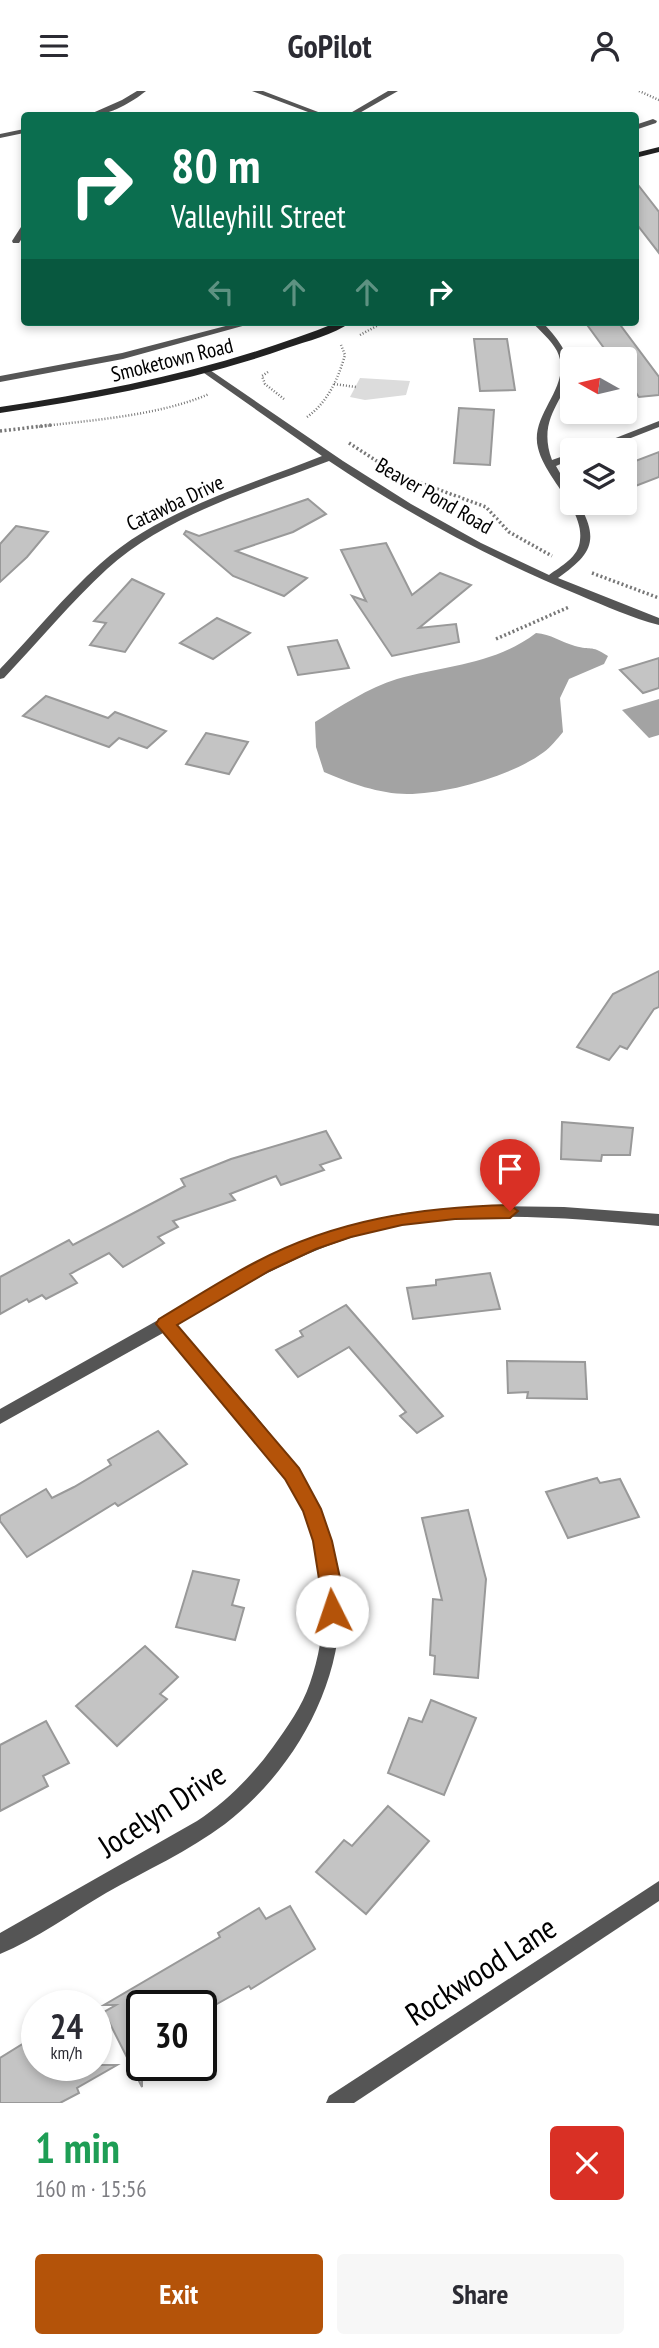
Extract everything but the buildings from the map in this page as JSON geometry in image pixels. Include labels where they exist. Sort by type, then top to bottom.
[{"type":"main road","points":[[639,155],[659,149]]},
{"type":"main road","name":"Smoketown Road","points":[[0,410],[108,394],[207,371],[289,345],[336,326]]},
{"type":"street","points":[[100,112],[125,102],[142,91]]},
{"type":"street","points":[[256,91],[314,112]]},
{"type":"street","points":[[356,112],[394,91]]},
{"type":"street","points":[[639,126],[653,121]]},
{"type":"street","points":[[0,136],[21,132]]},
{"type":"street","points":[[16,241],[21,234]]},
{"type":"street","points":[[0,379],[123,356],[237,326]]},
{"type":"street","points":[[541,326],[556,341],[566,368],[565,382],[544,420],[541,435],[543,450],[583,524],[586,537],[585,547],[578,558],[550,579]]},
{"type":"street","name":"Beaver Pond Road","points":[[207,371],[329,457],[418,512],[550,579],[659,622]]},
{"type":"street","points":[[622,438],[659,424]]},
{"type":"street","name":"Catawba Drive","points":[[0,676],[121,551],[171,522],[329,457]]},
{"type":"street","points":[[550,465],[560,461]]},
{"type":"street","points":[[0,1417],[262,1266],[350,1231],[402,1219],[455,1212],[510,1211],[659,1220]]},
{"type":"street","name":"Jocelyn Drive","points":[[0,1944],[212,1822],[243,1795],[287,1745],[313,1701],[329,1654],[332,1635],[332,1587],[323,1541],[311,1509],[292,1474],[276,1452],[165,1324]]},
{"type":"street","name":"Rockwood Lane","points":[[336,2103],[659,1890]]},
{"type":"path","points":[[639,91],[659,100]]},
{"type":"path","points":[[357,337],[377,326]]},
{"type":"path","points":[[331,349],[348,341]]},
{"type":"path","points":[[315,422],[307,417],[322,405],[334,384],[345,355],[340,345]]},
{"type":"path","points":[[279,368],[261,377],[265,384],[286,401]]},
{"type":"path","points":[[334,384],[356,387]]},
{"type":"path","points":[[0,431],[110,418],[195,400],[210,394]]},
{"type":"path","points":[[347,442],[404,478],[486,507],[509,532],[552,556]]},
{"type":"path","points":[[585,572],[659,598]]},
{"type":"path","points":[[496,639],[573,606]]},
{"type":"shaded area","points":[[360,378],[410,381],[406,395],[365,400],[350,397]]},
{"type":"shaded area","points":[[536,633],[575,646],[594,649],[608,656],[604,664],[569,679],[560,698],[563,732],[552,745],[531,761],[478,782],[441,791],[407,794],[375,790],[324,772],[316,747],[315,722],[376,687],[415,674],[486,658],[520,644]]},
{"type":"shaded area","points":[[659,699],[659,735],[649,738],[622,710]]},
{"type":"route","points":[[332,1611],[332,1587],[323,1541],[311,1509],[292,1474],[165,1324],[262,1266],[350,1231],[402,1219],[455,1212],[510,1211]]}]
